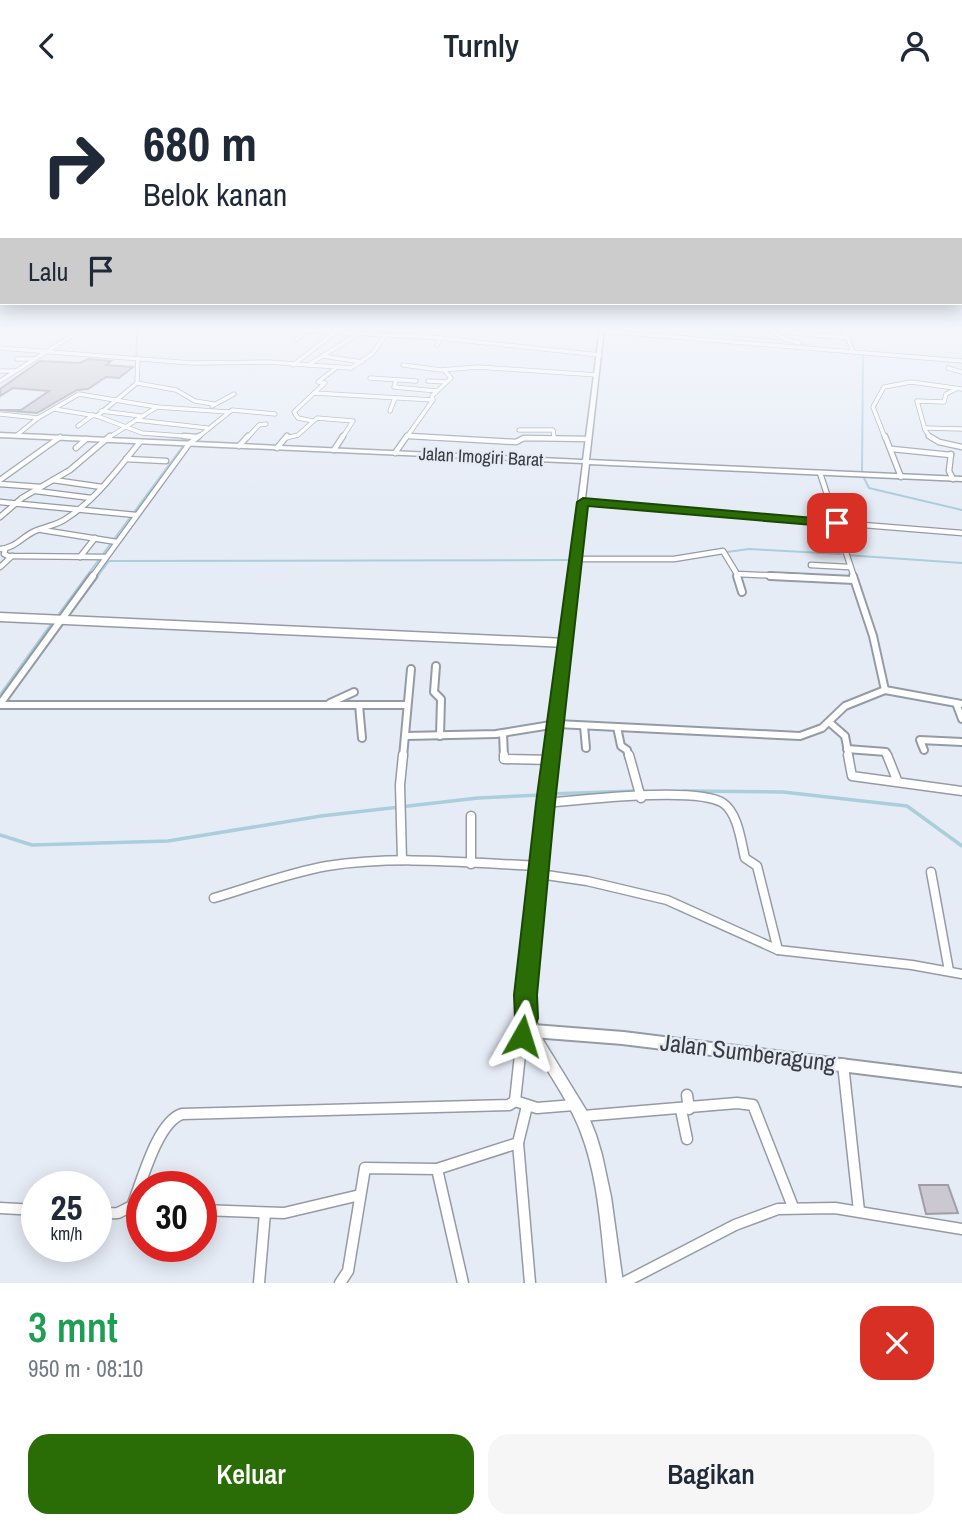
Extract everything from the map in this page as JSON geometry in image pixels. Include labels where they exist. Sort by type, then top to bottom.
[{"type":"main road","points":[[596,384],[525,995],[527,1018],[578,1111],[598,1169],[615,1283]]},
{"type":"main road","name":"Jalan Imogiri Barat","points":[[0,435],[820,474],[962,478]]},
{"type":"street","points":[[78,426],[137,384]]},
{"type":"street","points":[[141,384],[170,389],[191,396],[195,401],[214,404]]},
{"type":"street","points":[[313,421],[297,417],[298,414],[294,412],[324,384]]},
{"type":"street","points":[[388,398],[395,384]]},
{"type":"street","points":[[396,453],[444,384]]},
{"type":"street","points":[[901,477],[873,407],[883,388],[908,384]]},
{"type":"street","points":[[918,384],[960,388]]},
{"type":"street","points":[[394,387],[437,391]]},
{"type":"street","points":[[960,388],[946,394],[944,402],[917,401],[929,439],[962,447]]},
{"type":"street","points":[[314,393],[433,400]]},
{"type":"street","points":[[17,436],[38,418],[82,394],[156,407],[229,412]]},
{"type":"street","points":[[204,411],[234,394]]},
{"type":"street","points":[[390,411],[395,398]]},
{"type":"street","points":[[184,410],[195,401]]},
{"type":"street","points":[[0,517],[34,491],[70,470],[122,427],[156,407]]},
{"type":"street","points":[[54,409],[141,416]]},
{"type":"street","points":[[1,703],[132,515],[189,444],[229,412],[238,409],[275,414],[267,425],[259,425],[239,446]]},
{"type":"street","points":[[0,414],[38,418]]},
{"type":"street","points":[[96,414],[122,427],[146,434],[197,437]]},
{"type":"street","points":[[277,448],[287,436],[298,435],[321,417],[353,422],[334,450]]},
{"type":"street","points":[[135,420],[207,428]]},
{"type":"street","points":[[925,428],[962,429]]},
{"type":"street","points":[[519,430],[552,430],[555,431],[554,437]]},
{"type":"street","points":[[408,436],[516,442],[522,438],[589,439]]},
{"type":"street","points":[[1,480],[60,437]]},
{"type":"street","points":[[76,448],[86,439]]},
{"type":"street","points":[[102,557],[12,556],[5,555],[2,549],[11,548],[32,533],[77,510],[102,487],[140,442]]},
{"type":"street","points":[[951,445],[949,471],[953,478]]},
{"type":"street","points":[[891,449],[951,455]]},
{"type":"street","points":[[126,459],[166,461]]},
{"type":"street","points":[[820,474],[873,636],[885,689]]},
{"type":"street","points":[[1,480],[41,487]]},
{"type":"street","points":[[53,480],[102,487]]},
{"type":"street","points":[[34,491],[91,498]]},
{"type":"street","points":[[0,502],[132,515]]},
{"type":"street","points":[[583,502],[962,533]]},
{"type":"street","points":[[42,530],[114,542]]},
{"type":"street","points":[[80,557],[94,538]]},
{"type":"street","points":[[576,560],[674,559],[723,551],[737,574],[742,592]]},
{"type":"street","points":[[0,567],[12,556]]},
{"type":"street","points":[[811,565],[849,567]]},
{"type":"street","points":[[737,574],[854,580]]},
{"type":"street","points":[[0,617],[566,643]]},
{"type":"street","points":[[436,666],[434,692],[441,699],[440,736]]},
{"type":"street","points":[[402,860],[401,799],[406,705],[411,669]]},
{"type":"street","points":[[405,736],[503,733],[556,724],[800,736],[833,725],[845,706],[885,689],[959,703],[962,719]]},
{"type":"street","points":[[326,705],[354,692]]},
{"type":"street","points":[[1,703],[406,705]]},
{"type":"street","points":[[359,705],[362,738]]},
{"type":"street","points":[[833,725],[845,736],[852,776],[897,780],[962,791]]},
{"type":"street","points":[[584,726],[586,748]]},
{"type":"street","points":[[617,727],[621,746],[627,750],[641,797]]},
{"type":"street","points":[[503,733],[505,759],[551,760]]},
{"type":"street","points":[[924,750],[920,740],[962,742]]},
{"type":"street","points":[[847,749],[886,751],[897,780]]},
{"type":"street","points":[[546,801],[641,797],[704,797],[722,801],[731,811],[745,858],[757,866],[778,950]]},
{"type":"street","points":[[471,816],[471,864]]},
{"type":"street","points":[[214,898],[326,866],[402,860],[539,870],[667,900],[778,950],[962,974]]},
{"type":"street","points":[[932,872],[948,971]]},
{"type":"street","points":[[149,1171],[163,1129],[173,1117],[182,1114],[509,1105],[514,1101],[527,1018]]},
{"type":"street","name":"Jalan Sumberagung","points":[[533,1031],[844,1069],[962,1080]]},
{"type":"street","points":[[844,1069],[859,1211]]},
{"type":"street","points":[[687,1095],[687,1139]]},
{"type":"street","points":[[514,1101],[537,1108],[578,1111],[685,1110],[737,1104],[753,1105],[793,1207]]},
{"type":"street","points":[[527,1106],[518,1143],[530,1283]]},
{"type":"street","points":[[340,1283],[348,1271],[365,1168],[437,1169],[518,1143]]},
{"type":"street","points":[[437,1169],[463,1283]]},
{"type":"street","points":[[217,1211],[284,1213],[360,1195]]},
{"type":"street","points":[[623,1283],[717,1233],[770,1211],[793,1207],[859,1211],[924,1226],[962,1229]]},
{"type":"street","points":[[0,1208],[21,1209]]},
{"type":"street","points":[[259,1283],[265,1213]]},
{"type":"building","points":[[8,384],[96,384],[88,389],[77,390],[37,413],[0,410],[21,410],[49,391],[13,388],[0,396],[0,389]]},
{"type":"building","points":[[919,1185],[948,1185],[958,1213],[926,1214]]},
{"type":"waterway","points":[[862,473],[863,384]]},
{"type":"waterway","points":[[103,420],[94,416],[110,403]]},
{"type":"waterway","points":[[149,435],[185,439]]},
{"type":"waterway","points":[[86,577],[183,446]]},
{"type":"waterway","points":[[864,478],[869,488],[962,510]]},
{"type":"waterway","points":[[727,552],[749,549],[841,554]]},
{"type":"waterway","points":[[846,555],[962,563]]},
{"type":"waterway","points":[[97,577],[109,561],[571,560]]},
{"type":"waterway","points":[[56,618],[87,576]]},
{"type":"waterway","points":[[80,600],[98,576]]},
{"type":"waterway","points":[[0,695],[52,623]]},
{"type":"waterway","points":[[548,794],[636,791]]},
{"type":"waterway","points":[[684,791],[783,792],[907,806],[962,846]]},
{"type":"waterway","points":[[0,835],[32,845],[168,841],[321,816],[478,798],[541,795]]},
{"type":"route","points":[[522,1036],[527,1018],[525,995],[545,803],[583,502],[837,523]]}]
